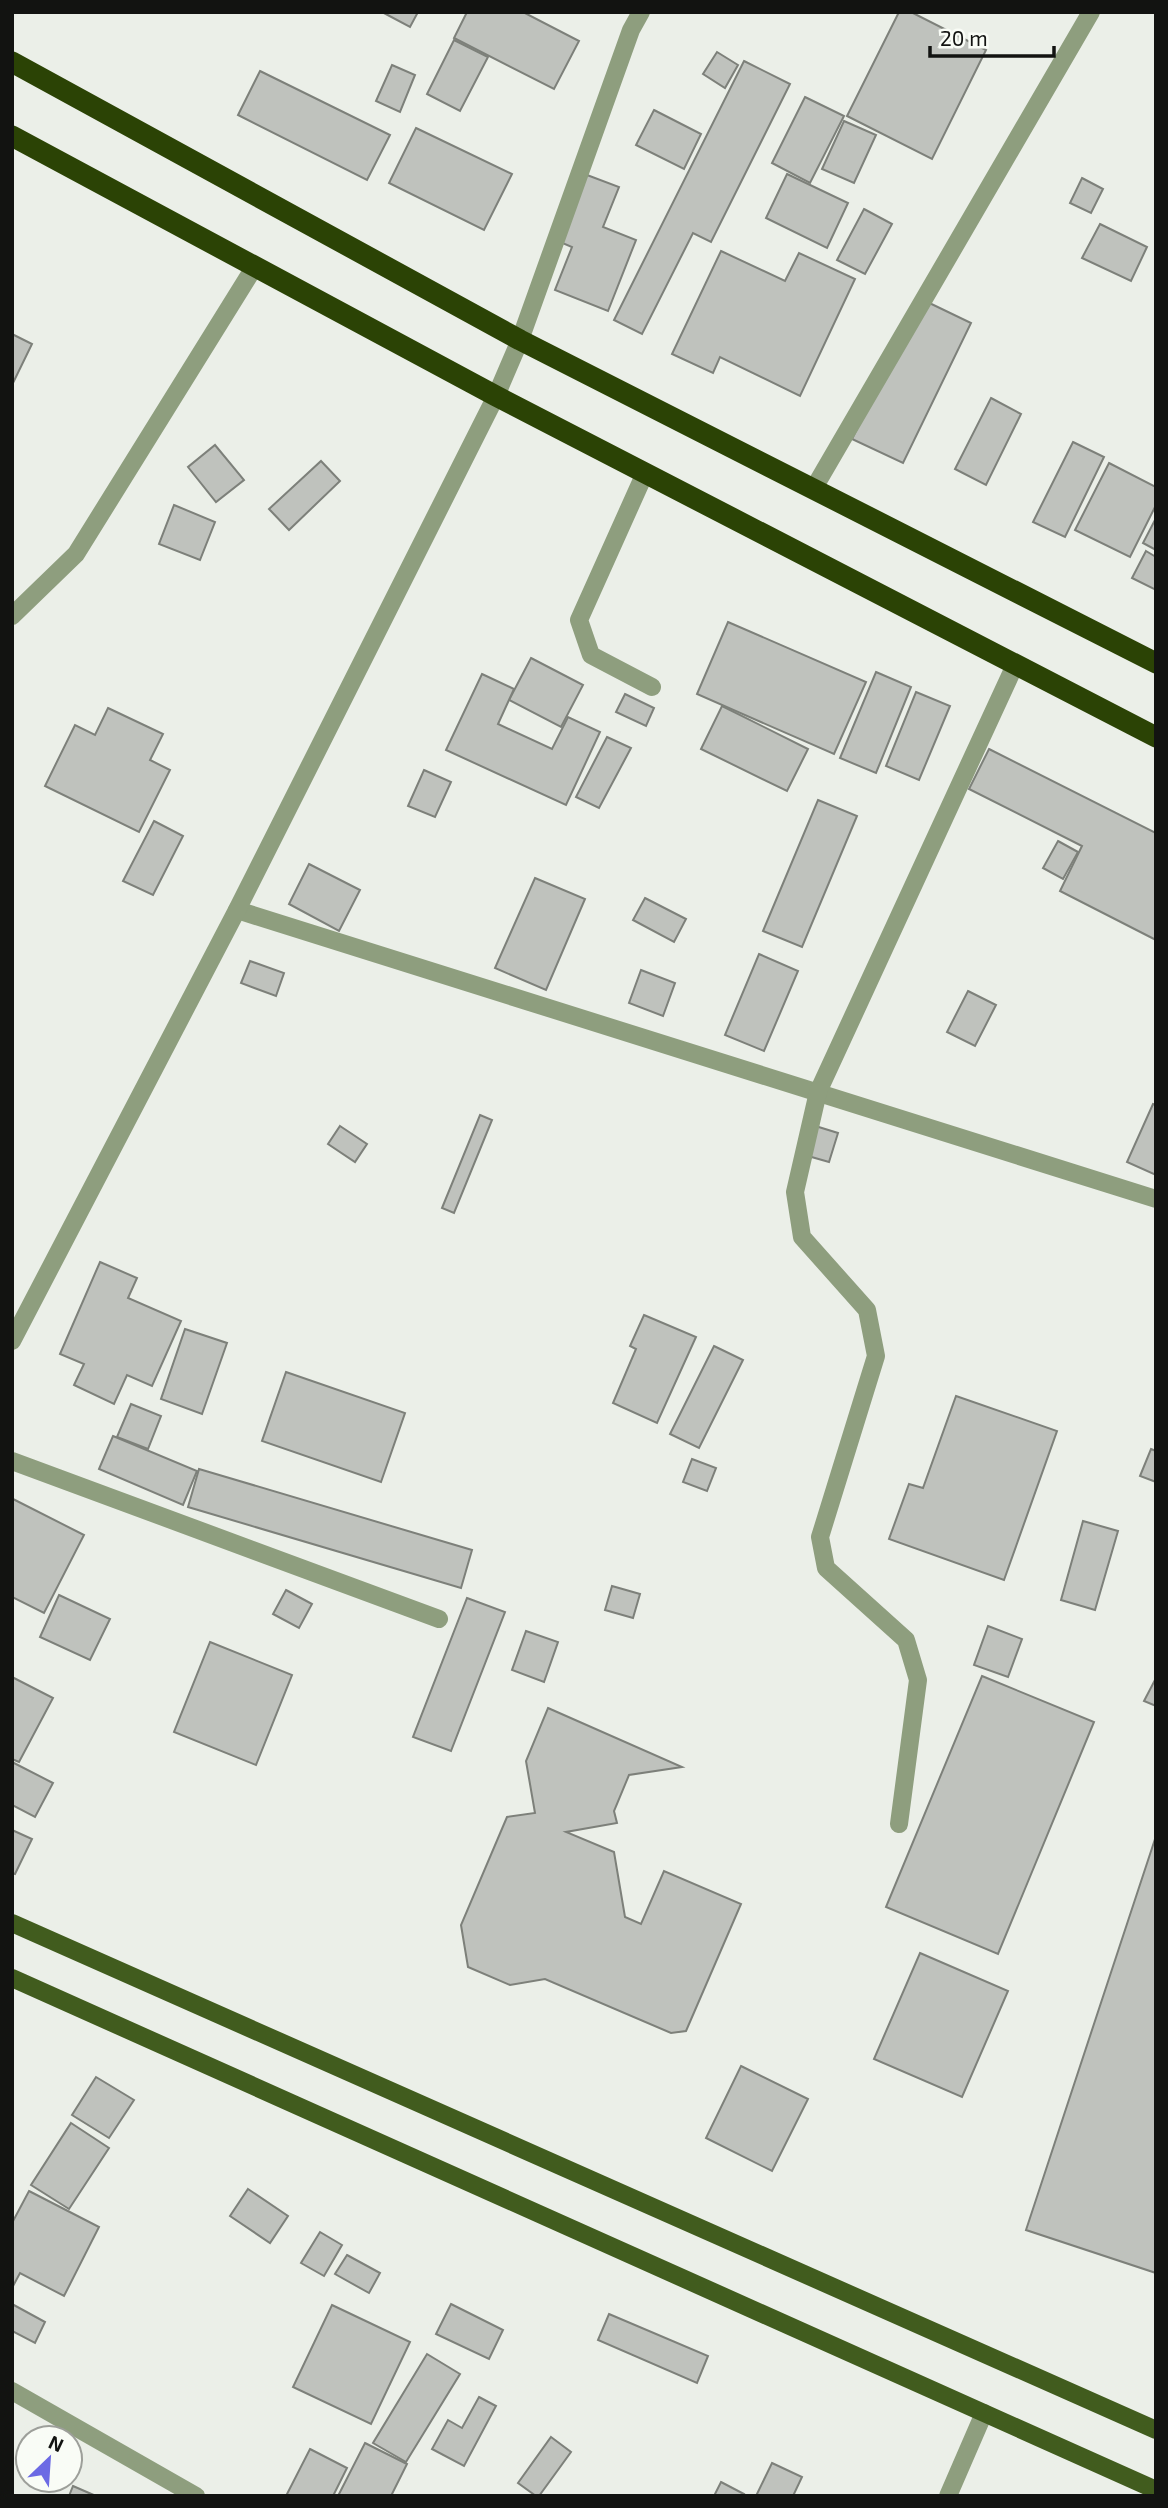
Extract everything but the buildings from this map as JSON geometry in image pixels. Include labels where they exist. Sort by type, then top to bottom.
[{"type":"highway","points":[[12,62],[520,340],[1156,663]]},
{"type":"highway","points":[[12,136],[496,396],[1156,737]]},
{"type":"main road","points":[[12,1923],[1156,2430]]},
{"type":"main road","points":[[12,1978],[1156,2490]]},
{"type":"street","points":[[12,1341],[237,910],[496,396],[520,340],[631,30],[640,12]]},
{"type":"street","points":[[814,488],[1091,12]]},
{"type":"street","points":[[12,616],[76,554],[255,266]]},
{"type":"street","points":[[645,473],[579,620],[591,655],[652,687]]},
{"type":"street","points":[[899,1824],[918,1679],[906,1640],[826,1568],[820,1537],[876,1356],[867,1310],[802,1237],[795,1192],[818,1093],[1015,665]]},
{"type":"street","points":[[237,910],[1156,1199]]},
{"type":"street","points":[[12,1461],[439,1619]]},
{"type":"street","points":[[12,2391],[196,2496]]},
{"type":"street","points":[[948,2496],[984,2413]]}]
